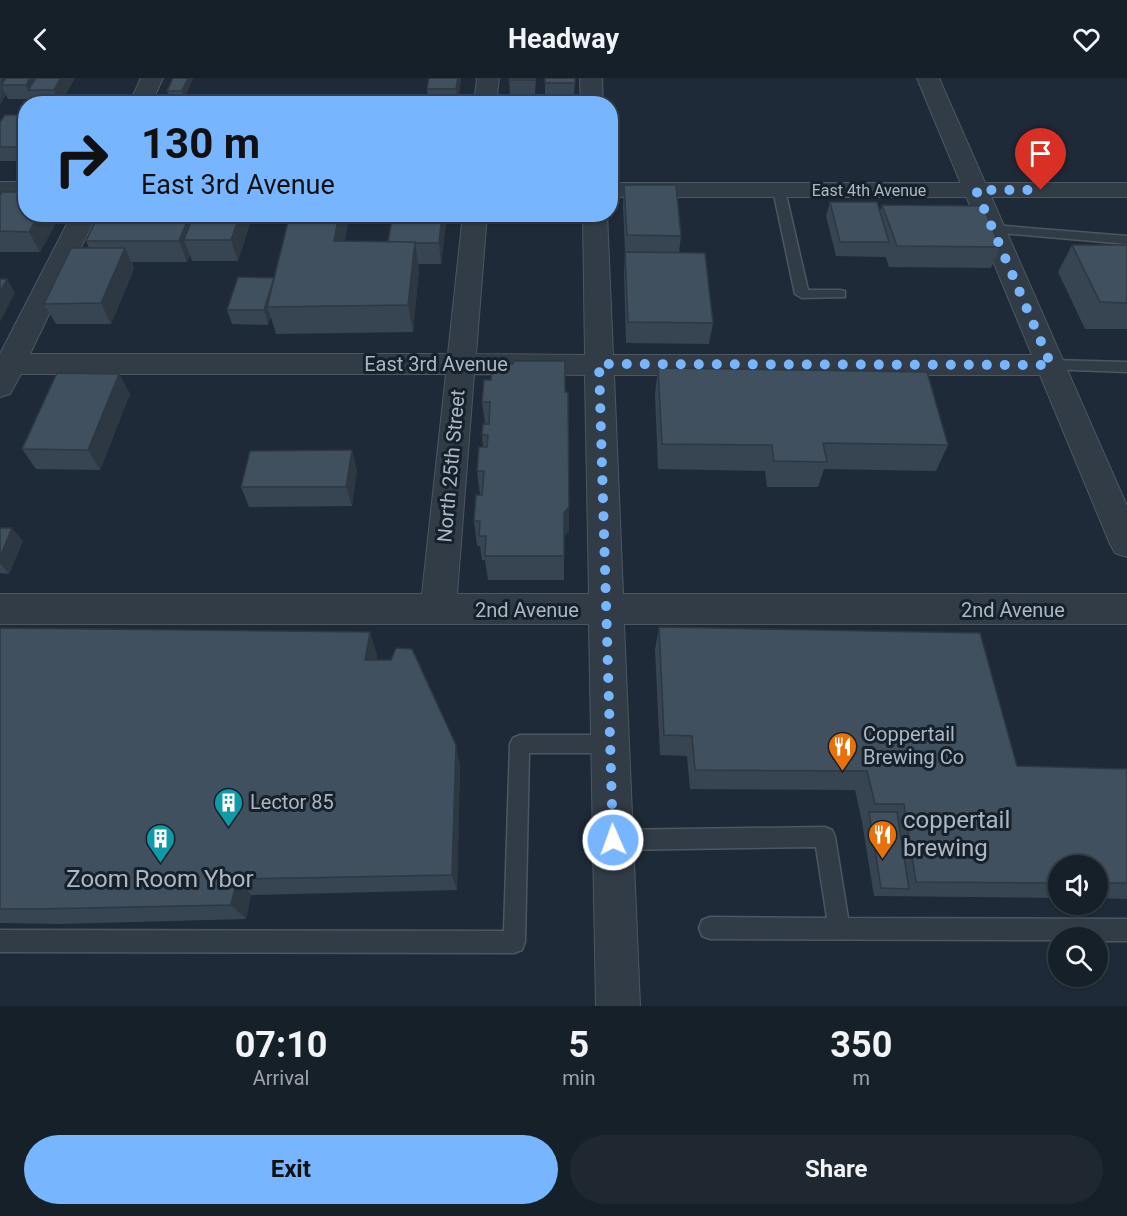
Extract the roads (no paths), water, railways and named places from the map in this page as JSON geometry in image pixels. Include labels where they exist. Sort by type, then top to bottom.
[{"type":"street","points":[[144,96],[152,78]]},
{"type":"street","points":[[486,96],[488,78]]},
{"type":"street","points":[[591,78],[592,96]]},
{"type":"street","points":[[928,78],[1127,544]]},
{"type":"street","points":[[0,189],[18,189]]},
{"type":"street","name":"East 4th Avenue","points":[[618,190],[1127,190]]},
{"type":"street","points":[[4,372],[81,222]]},
{"type":"street","name":"North 25th Street","points":[[438,610],[474,222]]},
{"type":"street","points":[[595,222],[618,1006]]},
{"type":"street","name":"East 3rd Avenue","points":[[4,372],[461,364],[1051,365]]},
{"type":"street","name":"2nd Avenue","points":[[0,609],[1127,609]]},
{"type":"lane","points":[[779,190],[802,294],[840,294]]},
{"type":"lane","points":[[993,229],[1127,240]]},
{"type":"lane","points":[[1051,365],[1127,367]]},
{"type":"lane","points":[[0,941],[514,942],[520,744],[610,744]]},
{"type":"lane","points":[[613,840],[825,837],[839,929]]},
{"type":"lane","points":[[710,928],[1127,930]]},
{"type":"place","name":"Coppertail Brewing Co","points":[[842,772]]},
{"type":"place","name":"Lector 85","points":[[229,828]]},
{"type":"place","name":"coppertail brewing","points":[[882,860]]},
{"type":"place","name":"Zoom Room Ybor","points":[[160,864]]}]
